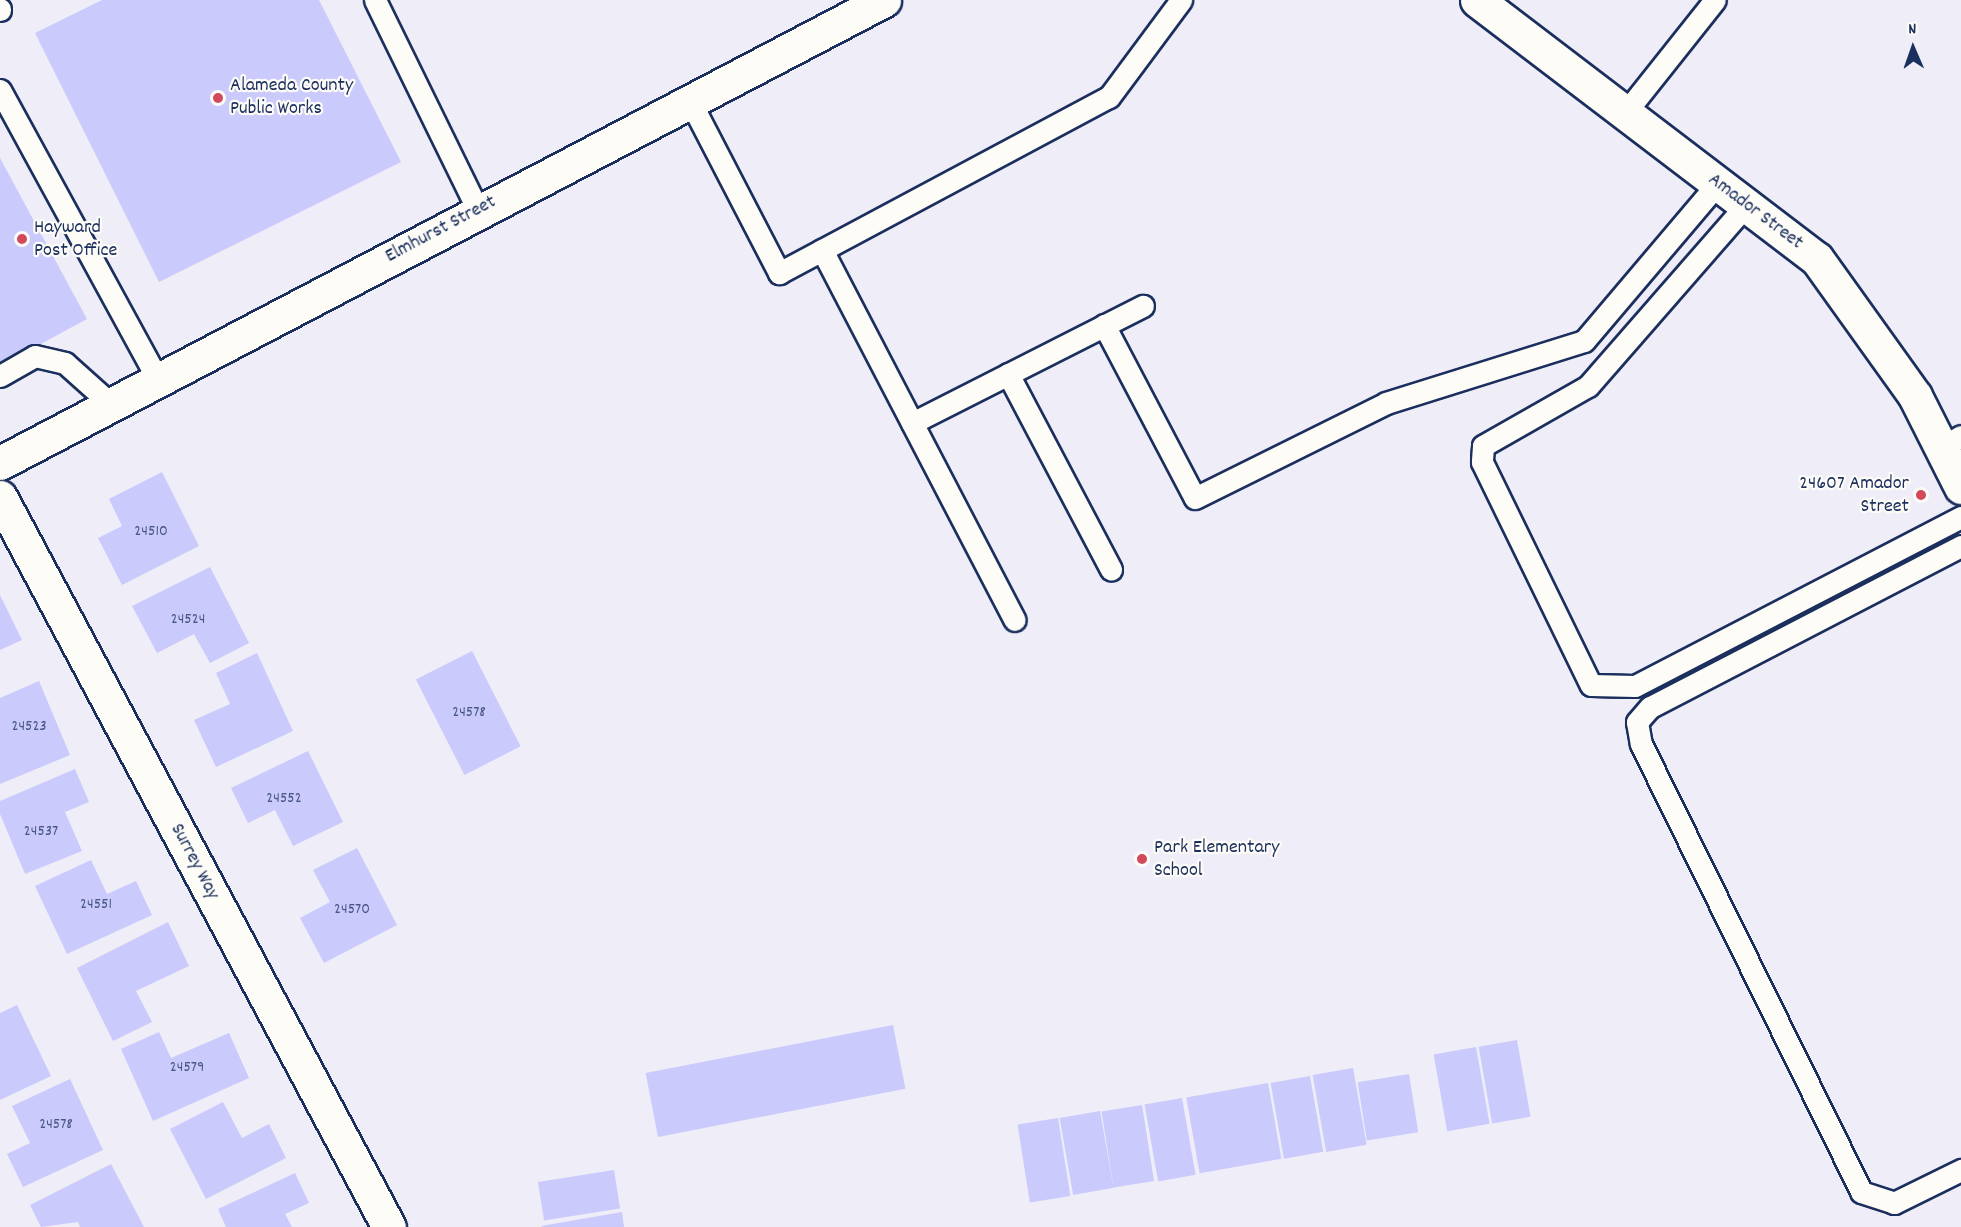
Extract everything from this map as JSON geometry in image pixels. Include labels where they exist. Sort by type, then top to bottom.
[{"type":"street","name":"Elmhurst Street","points":[[0,463],[159,382],[478,210],[884,0]]},
{"type":"street","name":"Amador Street","points":[[1477,0],[1817,259],[1915,396],[1951,442],[1961,488]]},
{"type":"street","name":"Surrey Way","points":[[0,497],[389,1227]]},
{"type":"lane","points":[[375,0],[478,210]]},
{"type":"lane","points":[[690,101],[779,273],[1109,98],[1181,0]]},
{"type":"lane","points":[[1625,113],[1715,0]]},
{"type":"lane","points":[[0,90],[159,382]]},
{"type":"lane","points":[[1104,325],[1195,498],[1386,403],[1584,341],[1718,183]]},
{"type":"lane","points":[[1746,205],[1588,386],[1483,446],[1482,462],[1591,685],[1635,686],[1961,516]]},
{"type":"lane","points":[[822,250],[1015,620]]},
{"type":"lane","points":[[912,423],[1143,306]]},
{"type":"lane","points":[[0,376],[35,357],[65,363],[111,405]]},
{"type":"lane","points":[[1008,374],[1111,569]]},
{"type":"lane","points":[[1961,546],[1650,707],[1637,722],[1641,744],[1862,1192],[1894,1203],[1961,1170]]},
{"type":"building","name":"Alameda County Public Works","points":[[102,0],[319,0],[401,162],[159,282],[35,33]]},
{"type":"building","name":"Hayward Post Office","points":[[0,158],[87,319],[0,366]]},
{"type":"building","points":[[162,472],[199,546],[122,585],[98,538],[122,526],[109,499]]},
{"type":"building","points":[[210,567],[249,643],[210,663],[194,634],[157,653],[132,606]]},
{"type":"building","points":[[0,595],[22,640],[0,650]]},
{"type":"building","points":[[472,651],[521,746],[464,775],[416,680]]},
{"type":"building","points":[[257,653],[293,731],[216,767],[194,720],[230,704],[216,673]]},
{"type":"building","points":[[39,681],[70,755],[0,784],[0,698]]},
{"type":"building","points":[[308,751],[343,822],[293,846],[275,810],[248,823],[231,788]]},
{"type":"building","points":[[75,769],[89,802],[65,812],[82,851],[25,874],[0,814],[0,801]]},
{"type":"building","points":[[357,848],[397,925],[324,963],[300,918],[330,902],[313,870]]},
{"type":"building","points":[[91,860],[107,894],[136,881],[152,915],[67,954],[35,886]]},
{"type":"building","points":[[168,922],[189,966],[136,991],[152,1022],[113,1041],[77,968]]},
{"type":"building","points":[[17,1005],[51,1076],[0,1100],[0,1013]]},
{"type":"building","points":[[893,1025],[905,1089],[658,1137],[646,1073]]},
{"type":"building","points":[[159,1032],[171,1058],[229,1033],[249,1078],[153,1121],[121,1049]]},
{"type":"building","points":[[1517,1040],[1531,1117],[1492,1124],[1479,1047]]},
{"type":"building","points":[[1476,1047],[1490,1124],[1447,1131],[1434,1054]]},
{"type":"building","points":[[1353,1068],[1367,1145],[1326,1152],[1313,1075]]},
{"type":"building","points":[[1409,1074],[1418,1132],[1367,1140],[1358,1082]]},
{"type":"building","points":[[1310,1076],[1323,1152],[1284,1159],[1271,1083]]},
{"type":"building","points":[[70,1079],[103,1150],[23,1187],[7,1154],[30,1143],[12,1106]]},
{"type":"building","points":[[1268,1083],[1281,1159],[1200,1173],[1186,1097]]},
{"type":"building","points":[[1182,1098],[1196,1175],[1158,1181],[1145,1105]]},
{"type":"building","points":[[223,1102],[242,1138],[269,1124],[286,1158],[206,1199],[170,1129]]},
{"type":"building","points":[[1142,1105],[1154,1181],[1114,1187],[1102,1111]]},
{"type":"building","points":[[1100,1111],[1114,1188],[1073,1195],[1060,1118]]},
{"type":"building","points":[[1058,1118],[1070,1196],[1030,1202],[1018,1124]]},
{"type":"building","points":[[111,1164],[144,1227],[80,1227],[78,1222],[41,1227],[30,1205]]},
{"type":"building","points":[[614,1170],[620,1209],[544,1221],[538,1182]]},
{"type":"building","points":[[295,1173],[309,1203],[285,1214],[292,1227],[226,1227],[218,1209]]},
{"type":"building","points":[[622,1212],[624,1227],[541,1226]]},
{"type":"place","name":"Alameda County Public Works","points":[[218,98]]},
{"type":"place","name":"Hayward Post Office","points":[[22,239]]},
{"type":"place","name":"24607 Amador Street","points":[[1921,495]]},
{"type":"place","name":"Park Elementary School","points":[[1142,859]]}]
